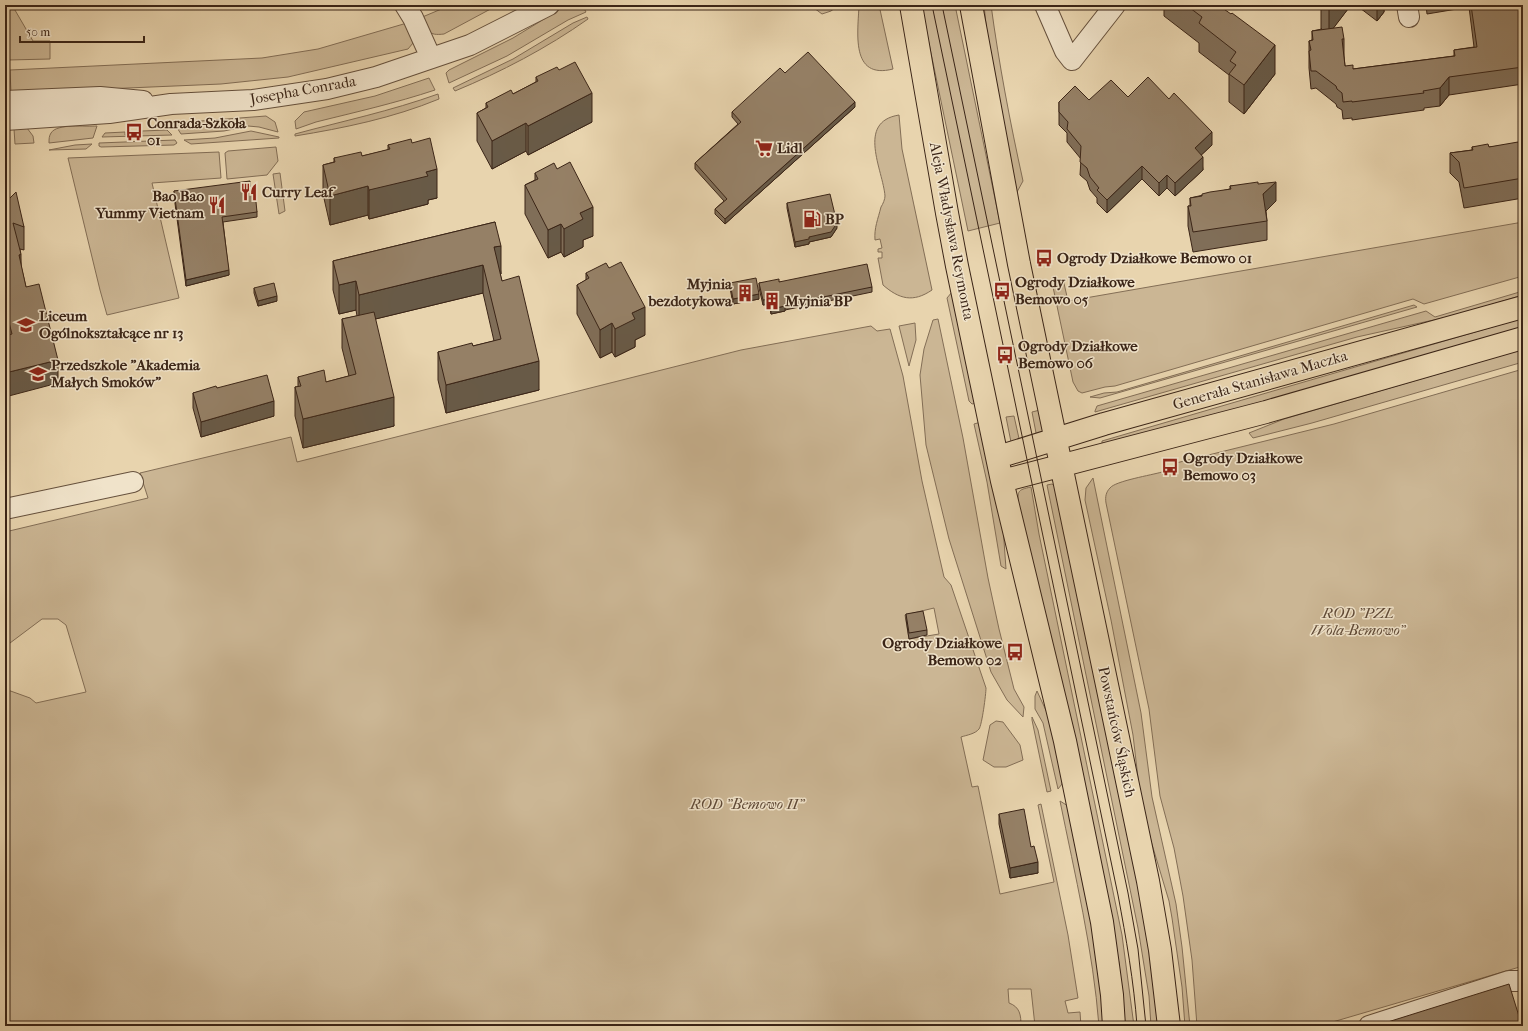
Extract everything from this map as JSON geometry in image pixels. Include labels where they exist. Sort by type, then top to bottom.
[{"type":"main road","name":"Aleja Władysława Reymonta","points":[[912,5],[947,213],[998,457]]},
{"type":"main road","points":[[971,5],[1019,264],[1055,439]]},
{"type":"main road","name":"Generała Stanisława Maczka","points":[[998,457],[1126,418],[1523,307]]},
{"type":"main road","name":"Generała Stanisława Maczka","points":[[1002,481],[1266,412],[1523,338]]},
{"type":"main road","name":"Powstańców Śląskich","points":[[1055,439],[1148,882],[1160,950],[1169,1024]]},
{"type":"main road","points":[[998,457],[1002,481],[1065,742],[1099,907],[1112,995],[1114,1026]]},
{"type":"street","points":[[406,5],[431,58]]},
{"type":"street","name":"Josepha Conrada","points":[[431,58],[466,36],[522,5]]},
{"type":"street","name":"Josepha Conrada","points":[[5,120],[109,113],[171,104],[253,100],[321,90],[376,77],[470,45],[549,5]]},
{"type":"street","points":[[1045,5],[1065,51],[1072,60],[1115,5]]},
{"type":"street","name":"Josepha Conrada","points":[[5,101],[108,97],[171,104]]},
{"type":"street","points":[[5,509],[133,482]]},
{"type":"street","points":[[1369,1026],[1510,981],[1523,981]]},
{"type":"green space","points":[[5,5],[12,5],[33,41],[50,41],[50,59],[8,60]]},
{"type":"green space","points":[[451,5],[498,5],[444,34],[429,32],[420,18]]},
{"type":"green space","points":[[567,5],[582,5],[586,12],[568,20],[507,56],[449,83],[446,73],[449,70],[513,38]]},
{"type":"green space","points":[[810,5],[839,5],[831,11],[822,14]]},
{"type":"green space","points":[[859,5],[879,5],[893,69],[879,71],[869,67],[863,61],[858,40]]},
{"type":"green space","points":[[921,5],[955,5],[1000,223],[968,231]]},
{"type":"green space","points":[[984,5],[991,5],[1005,93],[1023,181],[1017,192],[1007,168],[993,91]]},
{"type":"green space","points":[[587,17],[588,19],[572,30],[523,59],[455,91],[453,88],[513,59],[573,23]]},
{"type":"green space","points":[[407,23],[415,37],[413,43],[408,49],[288,77],[221,84],[11,93],[10,70],[262,58],[318,49]]},
{"type":"green space","points":[[429,78],[435,90],[316,122],[296,129],[295,121],[304,112],[375,96]]},
{"type":"green space","points":[[438,94],[439,99],[404,112],[332,130],[295,136],[295,134],[385,111]]},
{"type":"green space","points":[[899,115],[902,149],[932,290],[919,297],[912,298],[906,298],[895,294],[883,285],[878,258],[882,258],[882,252],[878,252],[878,249],[882,248],[880,239],[875,240],[876,224],[885,196],[877,161],[875,137],[878,127],[886,119]]},
{"type":"green space","points":[[266,116],[275,122],[278,132],[248,126],[224,131],[181,134],[174,123]]},
{"type":"green space","points":[[72,126],[97,126],[93,138],[49,143],[49,136],[51,133],[59,128]]},
{"type":"green space","points":[[27,128],[33,136],[34,143],[15,144],[14,129]]},
{"type":"green space","points":[[167,130],[172,135],[102,137],[105,133],[125,132],[125,135],[142,134],[142,131]]},
{"type":"green space","points":[[251,131],[279,138],[191,144],[184,140],[215,138]]},
{"type":"green space","points":[[175,140],[177,143],[174,145],[99,146],[99,143]]},
{"type":"green space","points":[[92,144],[86,149],[49,150],[75,145]]},
{"type":"green space","points":[[276,147],[278,161],[267,175],[227,179],[225,153],[228,151]]},
{"type":"green space","points":[[219,152],[221,178],[152,183],[179,298],[107,315],[68,158]]},
{"type":"green space","points":[[280,173],[285,211],[279,214],[273,174]]},
{"type":"green space","points":[[1523,222],[1523,276],[1424,304],[1413,299],[1115,386],[1082,393],[1078,391],[1073,382],[1053,287],[1059,285],[1063,279],[1068,301]]},
{"type":"green space","points":[[1523,291],[1523,295],[1456,315],[1357,337],[1095,412],[1097,406],[1426,311],[1435,317]]},
{"type":"green space","points":[[952,292],[977,403],[972,404],[969,401],[947,298]]},
{"type":"green space","points":[[1414,305],[1417,307],[1100,398],[1090,397],[1104,393],[1117,392]]},
{"type":"green space","points":[[1523,318],[1523,328],[1226,412],[1102,445],[1102,441]]},
{"type":"green space","points":[[938,319],[963,438],[988,578],[1014,689],[1024,707],[1023,717],[1007,700],[991,672],[949,539],[926,445],[920,375],[924,349],[933,320]]},
{"type":"green space","points":[[915,323],[916,340],[909,366],[899,326]]},
{"type":"green space","name":"ROD \"Bemowo II\"","points":[[871,326],[877,331],[890,329],[903,376],[922,481],[944,577],[951,585],[986,688],[983,716],[979,729],[973,733],[961,737],[972,787],[978,786],[1000,894],[1054,882],[1038,805],[1041,804],[1068,935],[1078,998],[1065,1001],[1068,1013],[1080,1012],[1081,1026],[1035,1026],[1031,989],[1008,989],[1009,1003],[1018,1009],[1021,1018],[1021,1026],[5,1026],[5,689],[30,698],[36,703],[86,692],[66,625],[58,619],[42,619],[10,643],[5,645],[5,532],[148,498],[140,473],[291,437],[297,462],[741,350]],"holes":[[[934,608],[939,634],[909,639],[905,615]]]},
{"type":"green space","points":[[1523,349],[1523,362],[1312,423],[1253,438],[1249,433],[1284,419]]},
{"type":"green space","name":"ROD \"PZL Wola-Bemowo\"","points":[[1523,369],[1523,966],[1319,1026],[1197,1026],[1192,960],[1183,896],[1174,848],[1160,796],[1149,709],[1106,503],[1108,491],[1113,485],[1119,483],[1162,472],[1162,474],[1177,470],[1176,463],[1334,424]]},
{"type":"green space","points":[[1040,410],[1044,432],[1037,438],[1032,412]]},
{"type":"green space","points":[[1014,416],[1020,443],[1011,442],[1006,417]]},
{"type":"green space","points":[[981,422],[1003,527],[1006,569],[1001,566],[987,482],[974,424]]},
{"type":"green space","points":[[1093,478],[1141,713],[1152,797],[1176,904],[1190,1026],[1185,1026],[1182,987],[1169,901],[1151,841],[1140,795],[1133,735],[1111,620],[1085,500],[1086,488]]},
{"type":"green space","points":[[1052,484],[1055,486],[1147,926],[1160,1026],[1151,1026],[1149,996],[1138,928],[1047,485]]},
{"type":"green space","points":[[1031,487],[1039,534],[1122,935],[1134,1026],[1125,1026],[1119,963],[1018,504],[1019,492],[1023,489]]},
{"type":"green space","points":[[1037,691],[1049,717],[1063,776],[1062,784],[1058,789],[1043,723],[1035,709],[1035,696]]},
{"type":"green space","points":[[1032,717],[1038,730],[1051,791],[1047,792],[1032,720]]},
{"type":"green space","points":[[996,721],[1003,722],[1020,745],[1023,760],[1006,767],[994,767],[983,760],[990,725]]},
{"type":"green space","points":[[1060,801],[1068,806],[1094,924],[1107,1026],[1099,1026],[1088,941]]},
{"type":"building","points":[[1186,5],[1218,5],[1231,14],[1232,13],[1275,45],[1244,85],[1229,74],[1236,65],[1230,61],[1236,52],[1199,23],[1202,17]]},
{"type":"building","points":[[1471,5],[1523,5],[1523,67],[1449,77],[1440,88],[1423,91],[1424,93],[1352,102],[1343,102],[1342,93],[1336,86],[1316,71],[1311,71],[1309,51],[1311,50],[1309,41],[1313,40],[1312,31],[1342,27],[1345,66],[1353,65],[1353,69],[1455,56],[1454,50],[1477,47]]},
{"type":"building","name":"Lidl","points":[[808,52],[855,102],[725,219],[715,209],[727,199],[695,163],[741,122],[732,112],[780,68],[785,73]]},
{"type":"building","points":[[575,62],[592,93],[528,126],[526,123],[492,141],[477,113],[488,107],[486,103],[511,90],[513,94],[538,81],[536,77],[557,67],[559,70]]},
{"type":"building","points":[[1148,77],[1169,99],[1174,93],[1212,132],[1195,148],[1203,157],[1175,183],[1167,175],[1159,183],[1142,166],[1107,200],[1097,190],[1099,188],[1090,177],[1087,168],[1080,162],[1081,146],[1067,129],[1068,122],[1059,112],[1059,102],[1075,86],[1089,100],[1111,80],[1128,97]]},
{"type":"building","points":[[430,138],[437,169],[426,172],[428,176],[369,190],[368,186],[330,196],[323,165],[335,162],[334,158],[361,152],[362,156],[390,149],[388,145],[411,139],[412,143]]},
{"type":"building","points":[[1518,142],[1519,144],[1523,144],[1523,178],[1464,188],[1459,162],[1450,153],[1473,150],[1472,147],[1488,144],[1489,147]]},
{"type":"building","points":[[570,162],[593,207],[580,213],[583,219],[564,229],[561,224],[548,230],[525,185],[538,179],[535,173],[554,163],[557,169]]},
{"type":"building","points":[[250,181],[251,193],[255,192],[257,212],[222,217],[229,270],[186,280],[174,191]]},
{"type":"building","points":[[1258,182],[1258,184],[1276,182],[1263,194],[1267,221],[1193,232],[1188,206],[1191,206],[1190,198],[1202,196],[1202,194],[1210,192],[1231,189],[1230,186]]},
{"type":"building","points":[[7,188],[9,199],[16,192],[24,227],[13,223],[21,254],[19,255],[26,287],[39,284],[58,360],[5,373],[5,336],[12,334],[5,307],[5,189]]},
{"type":"building","name":"BP","points":[[830,194],[837,223],[831,232],[795,242],[787,203]]},
{"type":"building","points":[[495,222],[501,246],[494,247],[502,281],[519,276],[539,361],[446,385],[438,352],[472,343],[473,346],[501,339],[483,265],[359,295],[356,281],[339,285],[333,261]]},
{"type":"building","points":[[621,262],[645,307],[632,313],[635,319],[615,329],[612,323],[600,330],[577,285],[589,278],[586,273],[606,263],[609,268]]},
{"type":"building","points":[[867,264],[872,287],[771,309],[769,299],[763,300],[759,283],[779,279],[779,282]]},
{"type":"building","name":"Myjnia bezdotykowa","points":[[756,278],[759,294],[733,299],[730,283]]},
{"type":"building","points":[[274,283],[277,296],[258,301],[254,288]]},
{"type":"building","points":[[374,312],[394,397],[303,419],[295,387],[301,386],[298,377],[324,370],[326,382],[356,374],[342,319]]},
{"type":"building","points":[[267,375],[274,401],[201,422],[193,393],[216,386],[217,388]]},
{"type":"building","points":[[923,611],[927,630],[909,633],[906,614]]},
{"type":"building","points":[[1024,809],[1031,847],[1034,846],[1038,862],[1010,868],[999,814]]},
{"type":"building","points":[[1509,984],[1522,1026],[1375,1026]]},
{"type":"tram line","points":[[932,5],[1118,895],[1132,977],[1137,1026]]},
{"type":"tram line","points":[[942,5],[1128,893],[1138,949],[1146,1026]]},
{"type":"place","name":"Conrada-Szkoła 01","points":[[134,132]]},
{"type":"place","name":"Lidl","points":[[764,148]]},
{"type":"place","name":"Curry Leaf","points":[[249,192]]},
{"type":"place","name":"Bao Bao Yummy Vietnam","points":[[217,205]]},
{"type":"place","name":"BP","points":[[812,219]]},
{"type":"place","name":"Ogrody Działkowe Bemowo 01","points":[[1044,258]]},
{"type":"place","name":"Ogrody Działkowe Bemowo 05","points":[[1002,291]]},
{"type":"place","name":"Myjnia bezdotykowa","points":[[745,293]]},
{"type":"place","name":"Myjnia BP","points":[[772,301]]},
{"type":"place","name":"Liceum Ogólnokształcące nr 13","points":[[26,325]]},
{"type":"place","name":"Ogrody Działkowe Bemowo 06","points":[[1005,355]]},
{"type":"place","name":"Przedszkole \"Akademia Małych Smoków\"","points":[[38,374]]},
{"type":"place","name":"Ogrody Działkowe Bemowo 03","points":[[1170,467]]},
{"type":"place","name":"Ogrody Działkowe Bemowo 02","points":[[1015,652]]}]
